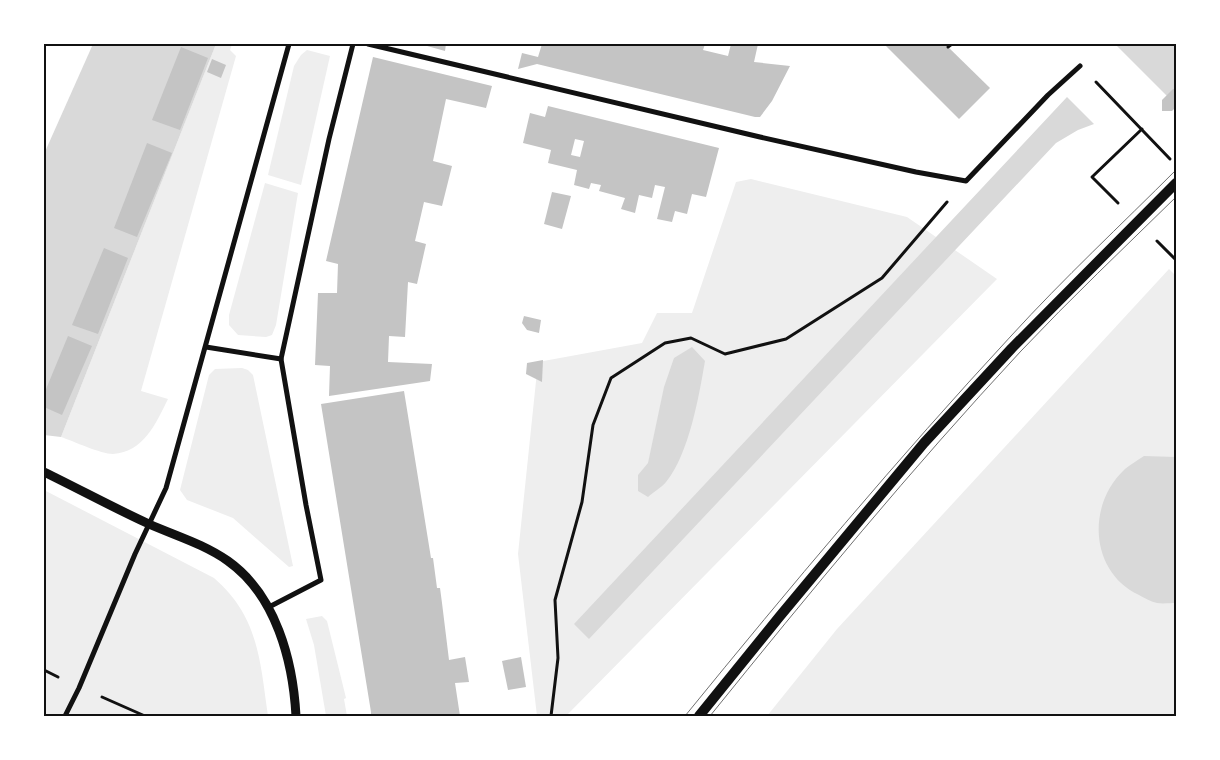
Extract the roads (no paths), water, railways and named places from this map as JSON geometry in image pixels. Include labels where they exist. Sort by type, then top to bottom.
[{"type":"main road","points":[[699,716],[924,443],[1012,348],[1176,183]]},
{"type":"street","points":[[65,716],[79,688],[135,554],[166,488],[289,44]]},
{"type":"street","points":[[268,607],[321,580],[281,359],[329,139],[353,44]]},
{"type":"street","points":[[368,44],[760,137],[916,172],[966,181],[1048,95],[1080,66]]},
{"type":"street","points":[[206,347],[281,359]]},
{"type":"street","points":[[44,472],[150,524],[200,545],[229,562],[253,587],[268,607],[286,657],[296,716]]},
{"type":"tram line","points":[[685,716],[845,523],[969,382],[1051,293],[1176,170]]},
{"type":"tram line","points":[[710,716],[862,531],[980,395],[1059,312],[1176,197]]}]
